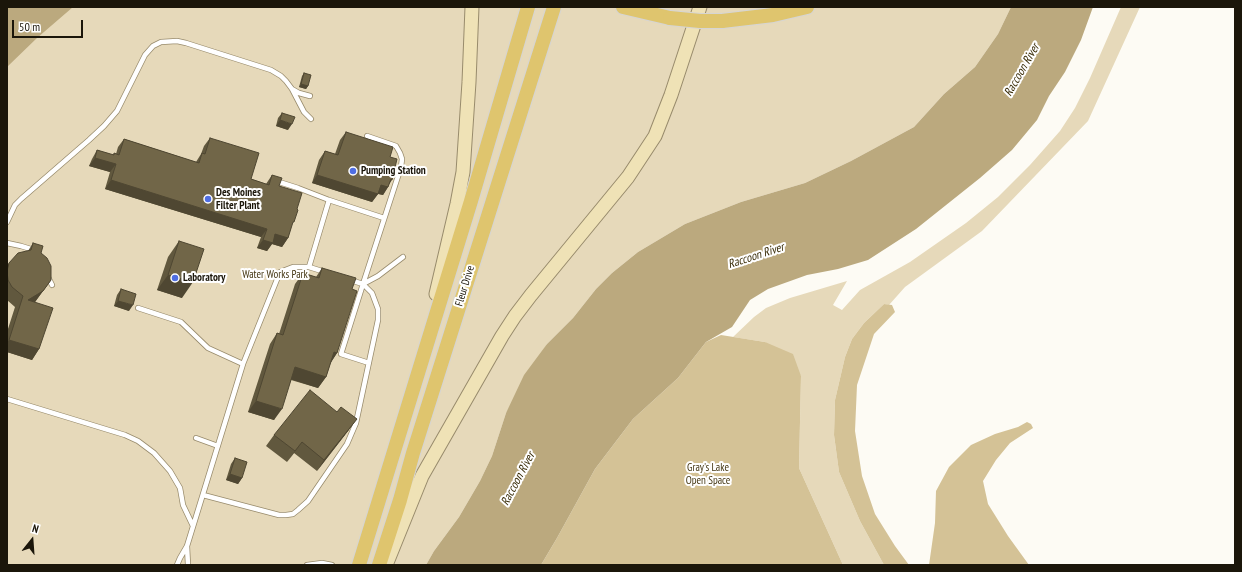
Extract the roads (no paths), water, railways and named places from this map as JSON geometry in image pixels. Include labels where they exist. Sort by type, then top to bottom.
[{"type":"main road","points":[[417,376],[463,172],[472,7]]},
{"type":"main road","name":"Fleur Drive","points":[[359,565],[471,201],[528,7]]},
{"type":"main road","name":"Fleur Drive","points":[[379,565],[554,7]]},
{"type":"main road","points":[[623,7],[670,18],[700,21],[722,21],[773,15],[807,7]]},
{"type":"main road","points":[[386,565],[422,476],[506,329],[531,295],[628,177],[655,136],[671,95],[700,7]]},
{"type":"lane","points":[[7,222],[15,205],[20,199],[89,140],[117,111],[145,55],[153,46],[161,42],[172,41],[186,43],[271,70],[281,76],[292,89],[304,112],[311,119]]},
{"type":"lane","points":[[292,89],[310,96]]},
{"type":"lane","points":[[366,136],[396,146],[402,159],[401,167],[341,354],[369,363]]},
{"type":"lane","points":[[277,178],[276,181],[298,186],[329,200],[384,218]]},
{"type":"lane","points":[[309,267],[329,200]]},
{"type":"lane","points":[[7,243],[32,248],[39,253]]},
{"type":"lane","points":[[363,284],[378,276],[403,257]]},
{"type":"lane","points":[[177,565],[187,546],[243,364],[280,272],[293,267],[309,267],[329,274]]},
{"type":"lane","points":[[45,271],[52,285]]},
{"type":"lane","points":[[203,495],[279,515],[286,516],[293,514],[308,501],[347,444],[356,423],[378,320],[378,309],[372,293],[363,284],[343,278]]},
{"type":"lane","points":[[138,308],[181,322],[208,348],[243,364]]},
{"type":"lane","points":[[214,358],[216,352]]},
{"type":"lane","points":[[7,399],[125,435],[138,441],[154,453],[170,471],[180,488],[184,505],[193,526]]},
{"type":"lane","points":[[196,438],[218,446]]},
{"type":"lane","points":[[187,546],[188,565]]},
{"type":"lane","points":[[307,565],[322,563],[332,565]]},
{"type":"water","points":[[7,7],[73,7],[37,38],[7,67]]},
{"type":"water","name":"Raccoon River","points":[[1011,7],[1093,7],[1081,40],[1065,72],[1049,96],[1037,120],[1012,150],[980,178],[916,229],[868,260],[838,269],[807,275],[768,289],[750,300],[732,327],[706,342],[678,378],[633,419],[595,469],[541,565],[426,565],[434,551],[459,517],[480,481],[492,456],[506,413],[524,375],[547,344],[573,318],[596,289],[612,273],[638,252],[685,224],[741,202],[805,183],[851,161],[914,127],[944,94],[975,67],[998,34]]},
{"type":"place","name":"Pumping Station","points":[[353,171]]},
{"type":"place","name":"Des Moines Filter Plant","points":[[208,199]]},
{"type":"place","name":"Laboratory","points":[[175,278]]},
{"type":"park label","name":"Water Works Park","points":[[275,275]]},
{"type":"park label","name":"Gray's Lake Open Space","points":[[708,474]]}]
